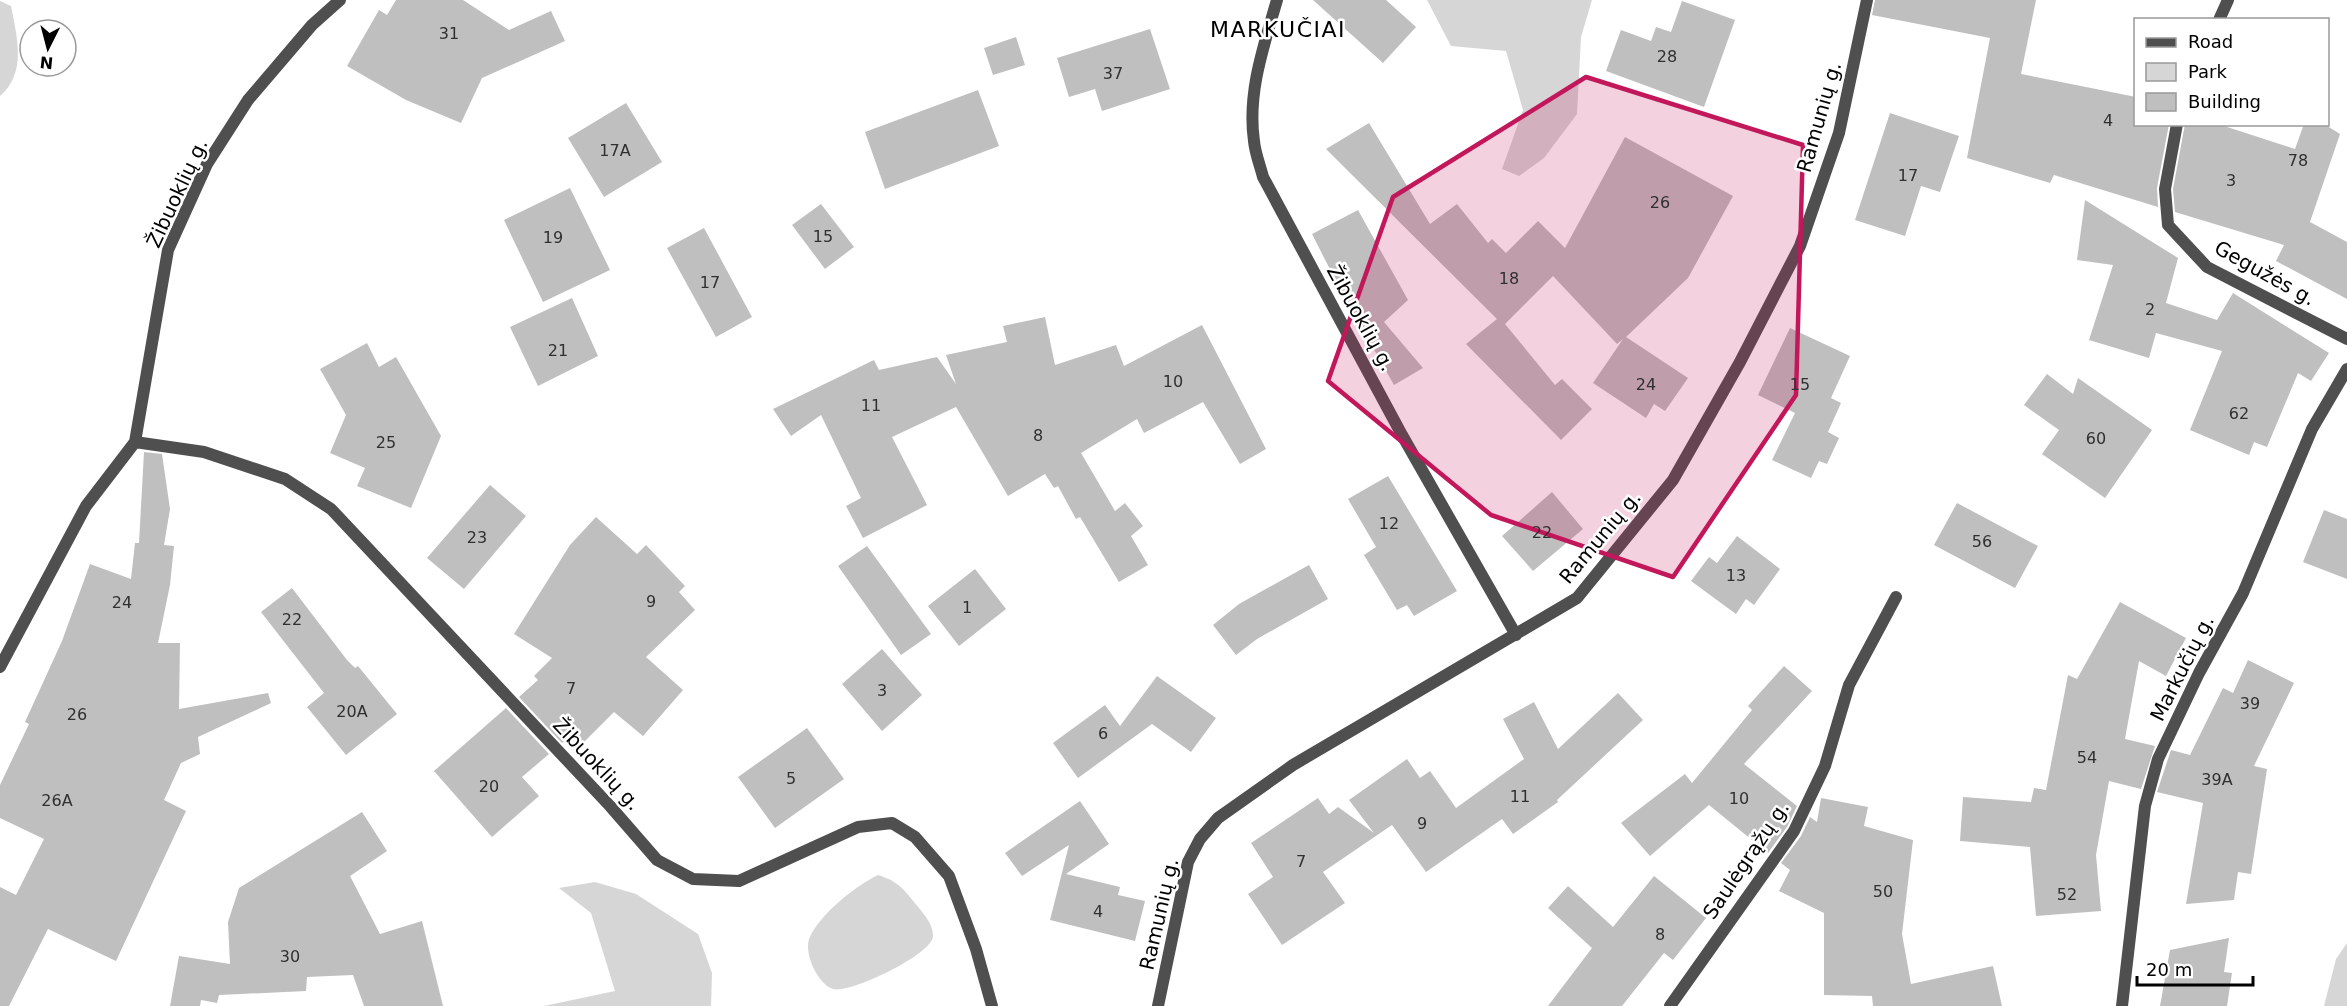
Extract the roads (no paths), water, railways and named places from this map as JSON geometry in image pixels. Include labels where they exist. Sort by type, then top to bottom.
[{"type":"street","name":"Žibuoklių g.","points":[[0,667],[86,506],[135,442],[168,250],[207,164],[248,100],[312,25],[340,0]]},
{"type":"street","name":"Žibuoklių g.","points":[[1276,0],[1259,61],[1253,99],[1254,141],[1263,177],[1402,435],[1516,635]]},
{"type":"street","name":"Ramunių g.","points":[[1158,1006],[1188,862],[1200,839],[1218,818],[1293,765],[1577,598],[1673,480],[1740,362],[1800,246],[1839,133],[1867,0]]},
{"type":"street","points":[[2220,18],[2228,0]]},
{"type":"street","name":"Gegužės g.","points":[[2177,126],[2165,189],[2169,225],[2207,267],[2347,339]]},
{"type":"street","name":"Markučių g.","points":[[2122,1006],[2145,806],[2158,759],[2199,673],[2243,593],[2312,429],[2347,369]]},
{"type":"street","name":"Žibuoklių g.","points":[[135,442],[204,452],[285,479],[332,509],[610,806],[657,860],[693,879],[739,881],[858,827],[892,823],[915,837],[950,876],[976,949],[992,1006]]},
{"type":"street","name":"Saulėgrąžų g.","points":[[1670,1006],[1794,831],[1825,766],[1849,685],[1896,597]]},
{"type":"district","name":"MARKUČIAI","points":[[1278,29]]}]
